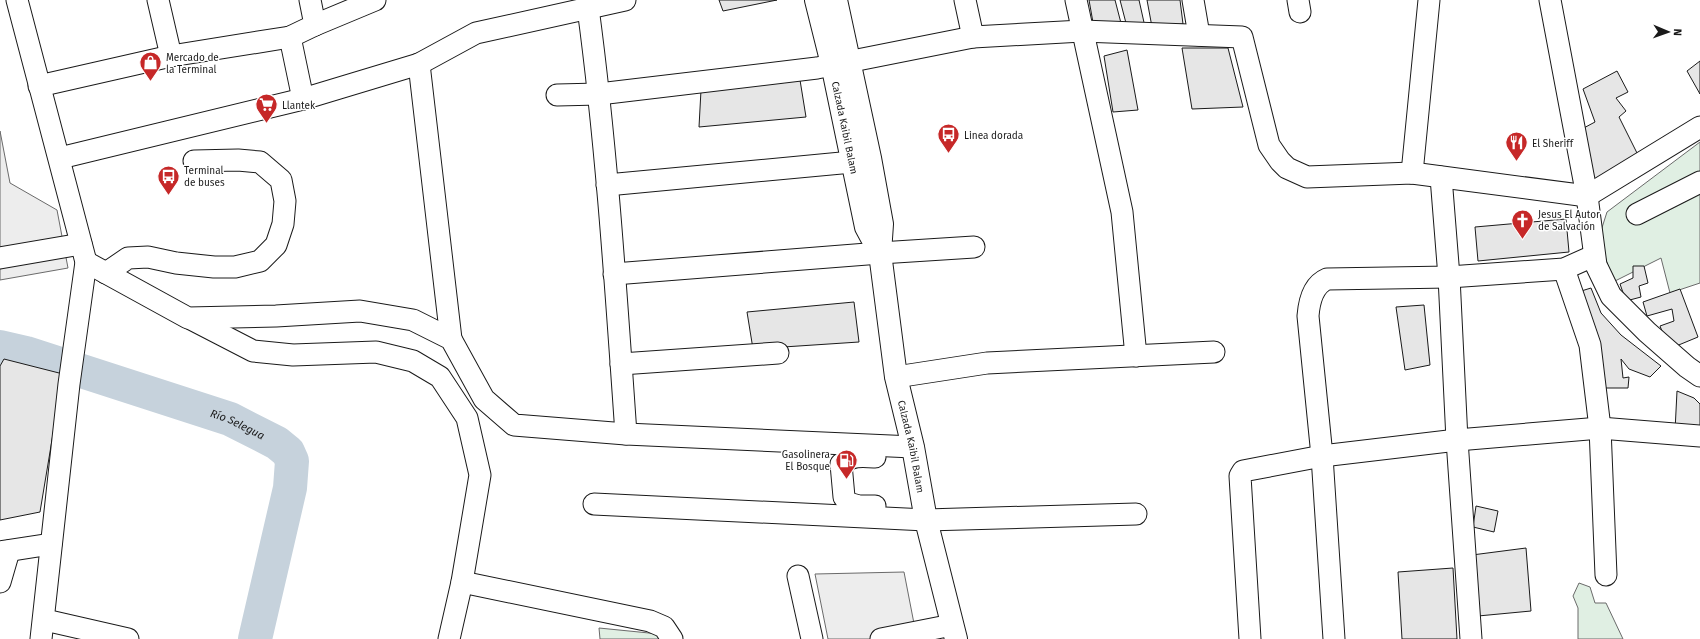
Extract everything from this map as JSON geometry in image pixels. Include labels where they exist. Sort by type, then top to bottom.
[{"type":"main road","name":"Calzada Kaibil Balam","points":[[816,0],[841,62],[882,224],[880,252],[896,377],[914,454],[925,514],[954,632]]},
{"type":"main road","name":"Calzada Kaibil Balam","points":[[836,0],[852,162],[866,227],[880,252]]},
{"type":"street","points":[[17,0],[39,86],[60,158],[83,253],[74,355],[69,384],[43,629],[128,639]]},
{"type":"street","points":[[158,0],[171,56]]},
{"type":"street","points":[[310,0],[315,25]]},
{"type":"street","points":[[39,86],[171,56],[290,37],[375,0]]},
{"type":"street","points":[[60,158],[303,99],[419,64],[476,33],[625,0]]},
{"type":"street","points":[[965,0],[973,37]]},
{"type":"street","points":[[1076,0],[1122,212],[1136,356]]},
{"type":"street","points":[[1193,0],[1199,35]]},
{"type":"street","points":[[1412,173],[1428,0]]},
{"type":"street","points":[[1550,0],[1586,196],[1593,256],[1596,265],[1611,296],[1647,332],[1687,367],[1700,376]]},
{"type":"street","points":[[588,8],[600,94],[626,434]]},
{"type":"street","points":[[557,95],[600,94],[841,62],[973,37],[1082,31],[1239,36],[1244,40],[1267,139],[1280,161],[1287,168],[1307,176],[1412,173],[1586,196],[1700,127]]},
{"type":"street","points":[[290,37],[303,99]]},
{"type":"street","points":[[419,64],[451,339],[484,399],[514,425],[914,454]]},
{"type":"street","points":[[106,273],[128,258],[148,257],[176,263],[214,267],[235,267],[260,261],[276,245],[283,224],[285,201],[281,180],[260,162],[238,160],[194,161]]},
{"type":"street","points":[[608,184],[852,162]]},
{"type":"street","points":[[1441,177],[1449,277],[1457,440],[1471,639]]},
{"type":"street","points":[[1637,214],[1700,182]]},
{"type":"street","points":[[614,274],[880,252],[974,247]]},
{"type":"street","points":[[0,258],[83,253],[106,273],[252,351],[293,355],[376,352],[413,360],[440,377],[467,418],[480,475],[462,582],[449,639]]},
{"type":"street","points":[[1334,639],[1322,456],[1308,316],[1308,306],[1314,292],[1323,281],[1327,279],[1449,277],[1564,269],[1593,256]]},
{"type":"street","points":[[1564,269],[1590,345],[1600,428],[1606,575]]},
{"type":"street","points":[[188,318],[276,316],[360,311],[413,320],[451,339]]},
{"type":"street","points":[[896,377],[987,362],[1214,352]]},
{"type":"street","points":[[621,364],[778,353]]},
{"type":"street","points":[[1250,639],[1241,473],[1322,456],[1457,440],[1600,428],[1700,436]]},
{"type":"street","points":[[875,512],[848,503],[844,497],[841,464],[848,458],[862,456],[914,454]]},
{"type":"street","points":[[594,504],[925,514],[1136,514]]},
{"type":"street","points":[[0,582],[4,551],[51,544]]},
{"type":"street","points":[[798,576],[812,639]]},
{"type":"street","points":[[462,582],[650,621],[664,627],[672,639]]},
{"type":"street","points":[[882,639],[954,632]]},
{"type":"green space","points":[[1700,142],[1700,283],[1670,293],[1661,258],[1613,282],[1599,237],[1607,212]]},
{"type":"green space","points":[[1579,583],[1590,587],[1595,603],[1606,603],[1623,639],[1578,639],[1578,608],[1573,596]]},
{"type":"green space","points":[[599,628],[659,634],[660,639],[600,639]]},
{"type":"shaded area","points":[[0,131],[10,183],[57,210],[68,268],[0,280]]},
{"type":"shaded area","points":[[904,572],[917,639],[828,639],[815,574]]},
{"type":"building","points":[[719,0],[777,0],[723,11]]},
{"type":"building","points":[[1089,0],[1115,0],[1122,27],[1094,28]]},
{"type":"building","points":[[1120,0],[1139,0],[1145,27],[1127,27]]},
{"type":"building","points":[[1147,0],[1180,0],[1183,24],[1152,27]]},
{"type":"building","points":[[1182,48],[1228,48],[1243,107],[1192,109]]},
{"type":"building","points":[[1127,50],[1138,110],[1113,112],[1104,56]]},
{"type":"building","points":[[1700,61],[1700,94],[1687,71]]},
{"type":"building","points":[[1617,71],[1628,92],[1616,98],[1626,111],[1619,117],[1639,157],[1613,173],[1591,181],[1580,130],[1595,122],[1583,89]]},
{"type":"building","points":[[800,80],[806,117],[699,127],[701,90]]},
{"type":"building","name":"Jesus El Autor de Salvación","points":[[1566,219],[1569,252],[1478,261],[1475,227]]},
{"type":"building","points":[[1633,266],[1644,266],[1648,283],[1639,286],[1641,297],[1626,301],[1620,284],[1633,278]]},
{"type":"building","points":[[1591,288],[1601,313],[1621,335],[1661,366],[1650,377],[1629,369],[1621,359],[1623,378],[1629,377],[1628,388],[1599,388],[1599,339],[1578,292]]},
{"type":"building","points":[[1680,289],[1698,337],[1669,349],[1660,326],[1674,321],[1672,309],[1647,316],[1643,302]]},
{"type":"building","points":[[854,302],[859,342],[753,349],[747,312]]},
{"type":"building","points":[[1424,305],[1430,365],[1405,370],[1396,307]]},
{"type":"building","points":[[4,359],[63,374],[40,512],[0,520],[0,366]]},
{"type":"building","points":[[1677,391],[1694,398],[1700,404],[1700,432],[1675,431]]},
{"type":"building","points":[[1476,506],[1498,511],[1494,532],[1473,527]]},
{"type":"building","points":[[1526,548],[1531,611],[1478,616],[1472,555]]},
{"type":"building","points":[[1453,568],[1457,639],[1402,639],[1398,572]]},
{"type":"waterway","name":"Río Selegua","points":[[0,347],[26,353],[230,419],[277,443],[288,452],[292,461],[290,488],[255,639]]},
{"type":"place","name":"Mercado de la Terminal","points":[[151,82]]},
{"type":"place","name":"Llantek","points":[[266,124]]},
{"type":"place","name":"Linea dorada","points":[[949,154]]},
{"type":"place","name":"El Sheriff","points":[[1516,162]]},
{"type":"place","name":"Terminal de buses","points":[[169,196]]},
{"type":"place","name":"Jesus El Autor de Salvación","points":[[1522,240]]},
{"type":"place","name":"Gasolinera El Bosque","points":[[846,480]]}]
